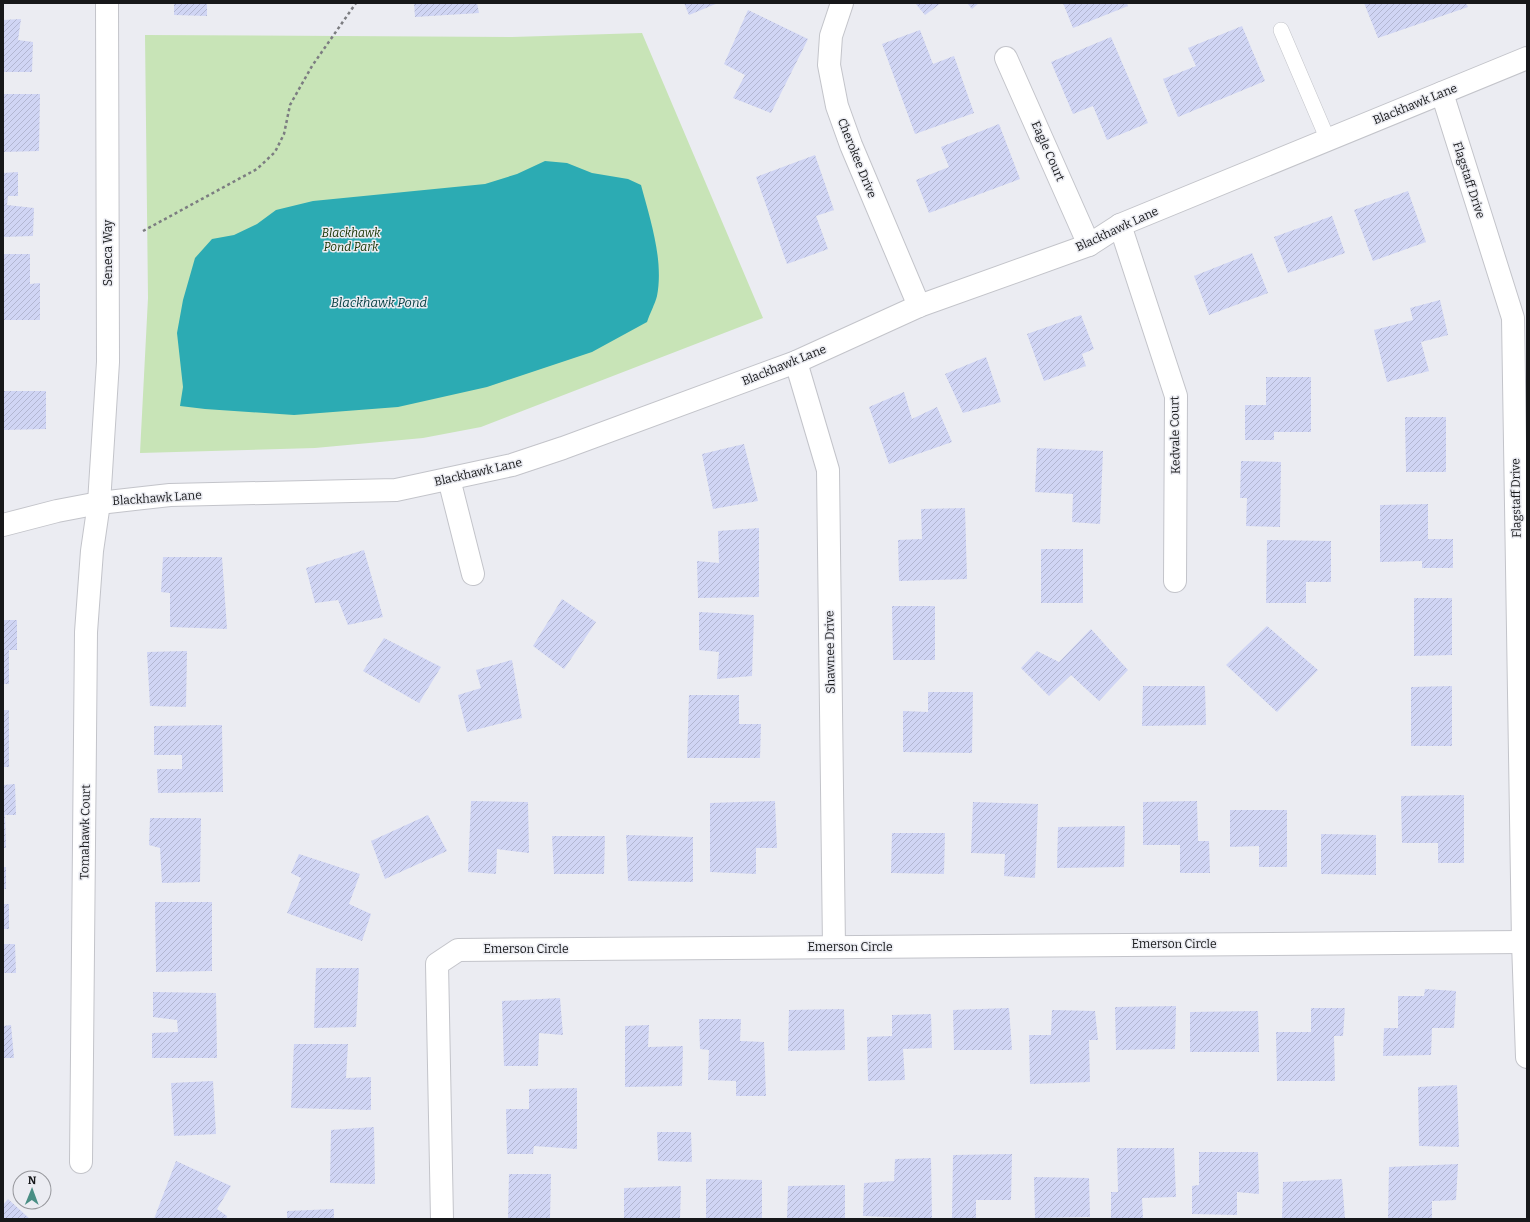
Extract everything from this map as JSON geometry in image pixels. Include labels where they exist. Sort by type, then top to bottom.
[{"type":"street","name":"Seneca Way","points":[[99,503],[108,362],[107,3]]},
{"type":"street","name":"Cherokee Drive","points":[[837,5],[831,36],[829,64],[837,106],[851,145],[919,306]]},
{"type":"street","name":"Eagle Court","points":[[1006,58],[1089,245]]},
{"type":"street","name":"Blackhawk Lane","points":[[3,525],[57,511],[99,503],[170,495],[396,490],[512,465],[563,448],[796,362],[919,306],[1089,245],[1120,225],[1527,58]]},
{"type":"street","name":"Flagstaff Drive","points":[[1442,93],[1513,318],[1523,942],[1527,1057]]},
{"type":"street","name":"Kedvale Court","points":[[1120,225],[1176,396],[1175,581]]},
{"type":"street","name":"Shawnee Drive","points":[[796,362],[828,470],[834,947]]},
{"type":"street","points":[[449,479],[474,574]]},
{"type":"street","name":"Tomahawk Court","points":[[82,1162],[86,632],[92,551],[99,503]]},
{"type":"street","name":"Emerson Circle","points":[[442,1219],[437,964],[458,950],[1523,942]]},
{"type":"lane","points":[[1281,30],[1328,140]]},
{"type":"path","points":[[143,231],[257,169],[275,152],[284,134],[290,105],[312,66],[356,3]]},
{"type":"green space","name":"Blackhawk Pond Park","points":[[642,33],[763,318],[481,427],[423,438],[315,448],[140,453],[148,298],[145,35],[512,37]]},
{"type":"water","name":"Blackhawk Pond","points":[[545,161],[567,163],[592,173],[628,179],[641,185],[652,226],[659,268],[657,296],[647,322],[592,352],[487,387],[398,407],[294,415],[180,406],[183,387],[177,333],[183,300],[195,258],[212,239],[234,235],[257,224],[276,210],[313,201],[485,184],[517,174]]},
{"type":"building","points":[[174,3],[207,3],[207,16],[174,15]]},
{"type":"building","points":[[414,3],[477,3],[479,13],[415,17]]},
{"type":"building","points":[[684,3],[718,3],[689,15]]},
{"type":"building","points":[[915,3],[941,3],[925,15]]},
{"type":"building","points":[[967,3],[979,3],[972,9]]},
{"type":"building","points":[[1063,3],[1127,3],[1128,6],[1073,28]]},
{"type":"building","points":[[1364,3],[1466,3],[1468,7],[1378,38]]},
{"type":"building","points":[[748,10],[808,39],[771,113],[733,98],[745,75],[724,64]]},
{"type":"building","points":[[21,19],[18,40],[33,42],[32,72],[3,72],[3,20]]},
{"type":"building","points":[[1242,26],[1265,81],[1178,117],[1163,79],[1196,66],[1188,48]]},
{"type":"building","points":[[920,30],[933,64],[954,56],[974,113],[915,134],[882,44]]},
{"type":"building","points":[[1111,37],[1148,123],[1107,140],[1093,106],[1073,114],[1051,62]]},
{"type":"building","points":[[3,94],[40,94],[39,151],[3,152]]},
{"type":"building","points":[[999,124],[1020,179],[929,213],[916,180],[949,167],[941,147]]},
{"type":"building","points":[[815,155],[834,210],[816,216],[828,249],[787,264],[756,177]]},
{"type":"building","points":[[18,172],[18,196],[8,196],[7,205],[34,208],[33,236],[3,237],[3,173]]},
{"type":"building","points":[[1408,191],[1426,242],[1373,261],[1354,210]]},
{"type":"building","points":[[1332,216],[1345,253],[1288,273],[1274,237]]},
{"type":"building","points":[[1252,253],[1268,293],[1209,315],[1194,276]]},
{"type":"building","points":[[3,254],[30,254],[30,284],[40,283],[40,320],[3,320]]},
{"type":"building","points":[[1440,300],[1448,335],[1421,342],[1429,371],[1387,382],[1374,330],[1413,320],[1410,308]]},
{"type":"building","points":[[1081,315],[1094,349],[1082,354],[1086,366],[1044,381],[1027,334]]},
{"type":"building","points":[[986,357],[1001,402],[963,413],[945,374]]},
{"type":"building","points":[[1266,377],[1311,377],[1311,432],[1274,432],[1274,440],[1245,440],[1245,405],[1266,405]]},
{"type":"building","points":[[3,391],[46,391],[46,429],[3,430]]},
{"type":"building","points":[[904,392],[912,419],[937,407],[952,442],[889,464],[869,407]]},
{"type":"building","points":[[1405,417],[1446,417],[1446,472],[1406,472]]},
{"type":"building","points":[[744,444],[758,501],[713,509],[702,454]]},
{"type":"building","points":[[1037,448],[1103,451],[1100,524],[1072,522],[1073,494],[1035,492]]},
{"type":"building","points":[[1241,461],[1281,462],[1280,527],[1246,526],[1247,498],[1240,498]]},
{"type":"building","points":[[1428,504],[1428,539],[1453,539],[1453,568],[1422,568],[1422,561],[1380,562],[1380,505]]},
{"type":"building","points":[[965,508],[967,579],[899,581],[898,540],[922,539],[921,509]]},
{"type":"building","points":[[759,528],[759,597],[698,598],[697,561],[719,563],[718,531]]},
{"type":"building","points":[[1267,540],[1331,541],[1331,582],[1306,582],[1306,603],[1266,603]]},
{"type":"building","points":[[1041,549],[1083,549],[1083,603],[1041,603]]},
{"type":"building","points":[[364,550],[383,617],[348,625],[338,600],[315,603],[306,568]]},
{"type":"building","points":[[163,557],[222,557],[227,629],[170,627],[170,593],[161,592]]},
{"type":"building","points":[[1414,598],[1452,598],[1452,655],[1414,656]]},
{"type":"building","points":[[562,599],[596,622],[564,669],[533,646]]},
{"type":"building","points":[[892,606],[935,606],[935,660],[893,660]]},
{"type":"building","points":[[699,612],[754,615],[752,676],[717,679],[719,652],[699,650]]},
{"type":"building","points":[[3,620],[17,620],[17,650],[9,650],[9,684],[3,684]]},
{"type":"building","points":[[1267,626],[1318,670],[1277,712],[1226,665]]},
{"type":"building","points":[[1091,629],[1128,670],[1099,701],[1071,675],[1049,696],[1021,668],[1037,651],[1059,662]]},
{"type":"building","points":[[384,638],[441,667],[419,703],[363,671]]},
{"type":"building","points":[[187,651],[186,707],[150,706],[147,652]]},
{"type":"building","points":[[512,660],[522,718],[467,732],[458,695],[481,688],[476,670]]},
{"type":"building","points":[[1143,686],[1205,686],[1206,725],[1142,726]]},
{"type":"building","points":[[1452,686],[1452,746],[1411,746],[1411,687]]},
{"type":"building","points":[[928,692],[973,692],[972,753],[903,752],[903,711],[928,712]]},
{"type":"building","points":[[689,695],[739,695],[739,724],[761,724],[760,758],[687,758]]},
{"type":"building","points":[[3,710],[9,710],[9,767],[3,767]]},
{"type":"building","points":[[222,725],[223,792],[158,793],[157,769],[182,769],[182,755],[154,755],[154,726]]},
{"type":"building","points":[[15,784],[16,815],[5,815],[6,848],[3,848],[3,785]]},
{"type":"building","points":[[1464,795],[1464,863],[1438,863],[1438,843],[1402,843],[1401,796]]},
{"type":"building","points":[[471,801],[528,802],[529,853],[497,849],[496,874],[468,872]]},
{"type":"building","points":[[775,801],[777,848],[756,848],[756,874],[710,872],[710,803]]},
{"type":"building","points":[[1197,801],[1198,841],[1209,841],[1210,873],[1180,873],[1180,845],[1143,845],[1143,802]]},
{"type":"building","points":[[973,802],[1038,804],[1035,878],[1004,876],[1005,854],[971,853]]},
{"type":"building","points":[[1230,810],[1287,810],[1287,867],[1259,867],[1259,846],[1230,847]]},
{"type":"building","points":[[428,815],[447,851],[385,879],[371,841]]},
{"type":"building","points":[[150,818],[201,818],[200,882],[162,883],[160,848],[149,845]]},
{"type":"building","points":[[1125,826],[1124,867],[1057,868],[1058,827]]},
{"type":"building","points":[[892,833],[945,833],[944,874],[891,873]]},
{"type":"building","points":[[1321,834],[1376,835],[1376,875],[1321,874]]},
{"type":"building","points":[[626,835],[693,837],[693,882],[628,881]]},
{"type":"building","points":[[552,836],[605,836],[604,874],[554,874]]},
{"type":"building","points":[[299,854],[360,874],[349,904],[371,914],[362,941],[287,913],[301,878],[291,873]]},
{"type":"building","points":[[3,867],[6,867],[6,889],[3,889]]},
{"type":"building","points":[[155,902],[212,902],[212,971],[156,972]]},
{"type":"building","points":[[3,904],[9,904],[9,929],[3,929]]},
{"type":"building","points":[[3,944],[15,944],[16,973],[3,973]]},
{"type":"building","points":[[316,968],[359,968],[356,1027],[314,1028]]},
{"type":"building","points":[[1425,989],[1456,991],[1454,1028],[1432,1028],[1431,1055],[1383,1056],[1384,1028],[1398,1028],[1398,996],[1424,996]]},
{"type":"building","points":[[153,992],[216,993],[217,1058],[152,1058],[152,1033],[178,1032],[177,1020],[153,1017]]},
{"type":"building","points":[[560,998],[563,1035],[539,1033],[538,1066],[504,1066],[502,1001]]},
{"type":"building","points":[[1176,1006],[1175,1049],[1116,1050],[1115,1007]]},
{"type":"building","points":[[1009,1008],[1012,1050],[954,1050],[953,1010]]},
{"type":"building","points":[[1311,1008],[1345,1008],[1343,1036],[1334,1036],[1335,1081],[1277,1081],[1276,1032],[1311,1032]]},
{"type":"building","points":[[844,1009],[845,1050],[788,1051],[789,1010]]},
{"type":"building","points":[[1052,1010],[1095,1011],[1098,1040],[1089,1040],[1090,1082],[1030,1084],[1029,1035],[1051,1035]]},
{"type":"building","points":[[1258,1011],[1259,1052],[1190,1052],[1190,1012]]},
{"type":"building","points":[[931,1014],[932,1048],[903,1049],[905,1080],[868,1081],[867,1037],[892,1036],[892,1015]]},
{"type":"building","points":[[699,1019],[741,1019],[740,1041],[764,1042],[766,1096],[736,1096],[736,1081],[708,1080],[709,1050],[700,1049]]},
{"type":"building","points":[[11,1025],[14,1058],[3,1058],[3,1026]]},
{"type":"building","points":[[649,1025],[648,1047],[683,1046],[682,1086],[625,1087],[625,1026]]},
{"type":"building","points":[[294,1044],[348,1044],[346,1078],[371,1077],[371,1110],[291,1108]]},
{"type":"building","points":[[213,1081],[216,1134],[174,1136],[171,1083]]},
{"type":"building","points":[[1457,1085],[1459,1147],[1419,1146],[1418,1087]]},
{"type":"building","points":[[577,1088],[577,1149],[534,1146],[533,1154],[507,1154],[506,1109],[529,1109],[529,1089]]},
{"type":"building","points":[[374,1127],[375,1184],[330,1183],[331,1130]]},
{"type":"building","points":[[657,1132],[691,1132],[692,1162],[658,1161]]},
{"type":"building","points":[[1117,1148],[1174,1148],[1176,1197],[1142,1198],[1143,1219],[1111,1219],[1111,1192],[1118,1192]]},
{"type":"building","points":[[1199,1152],[1258,1152],[1259,1194],[1237,1192],[1237,1215],[1192,1214],[1192,1186],[1199,1185]]},
{"type":"building","points":[[1012,1154],[1011,1200],[976,1200],[976,1219],[952,1219],[953,1155]]},
{"type":"building","points":[[931,1158],[932,1219],[863,1216],[864,1183],[894,1181],[895,1159]]},
{"type":"building","points":[[176,1161],[231,1186],[217,1209],[227,1216],[226,1219],[154,1219]]},
{"type":"building","points":[[1458,1164],[1456,1200],[1432,1201],[1432,1219],[1388,1219],[1389,1167]]},
{"type":"building","points":[[509,1174],[551,1174],[550,1219],[508,1219]]},
{"type":"building","points":[[1034,1177],[1089,1178],[1090,1217],[1035,1218]]},
{"type":"building","points":[[706,1179],[762,1180],[762,1219],[706,1219]]},
{"type":"building","points":[[1342,1179],[1345,1219],[1282,1219],[1283,1182]]},
{"type":"building","points":[[845,1185],[845,1219],[787,1219],[788,1186]]},
{"type":"building","points":[[681,1186],[680,1219],[624,1219],[624,1188]]},
{"type":"building","points":[[8,1199],[12,1203],[12,1210],[20,1210],[30,1219],[3,1219],[3,1205]]},
{"type":"building","points":[[334,1209],[334,1219],[287,1219],[287,1211]]}]
